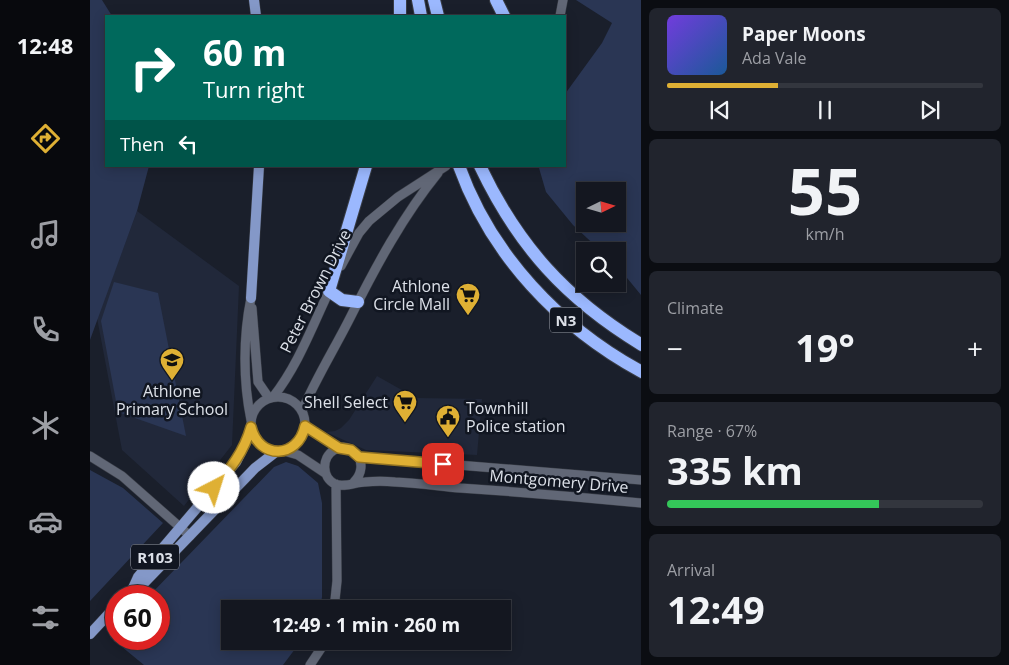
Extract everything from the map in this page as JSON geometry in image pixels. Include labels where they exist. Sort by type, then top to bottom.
[{"type":"highway","points":[[400,0],[400,15]]},
{"type":"highway","points":[[418,0],[421,15]]},
{"type":"highway","points":[[434,0],[438,15]]},
{"type":"highway","points":[[496,0],[504,15]]},
{"type":"highway","points":[[358,302],[342,300],[329,291],[366,167]]},
{"type":"highway","name":"N3","points":[[459,167],[481,217],[503,252],[528,282],[553,309],[578,331],[604,350],[641,371]]},
{"type":"highway","name":"N3","points":[[480,167],[492,192],[513,227],[534,255],[561,285],[590,311],[641,344]]},
{"type":"main road","points":[[254,0],[256,15]]},
{"type":"main road","name":"R103","points":[[251,298],[259,167]]},
{"type":"main road","name":"R103","points":[[134,585],[138,576],[236,462],[247,440],[251,424]]},
{"type":"main road","name":"R103","points":[[139,585],[145,582],[255,468],[280,451]]},
{"type":"main road","points":[[90,634],[105,618]]},
{"type":"street","points":[[560,15],[563,0]]},
{"type":"street","name":"Peter Brown Drive","points":[[271,398],[286,379],[307,340],[329,291],[359,233],[369,221],[398,197],[428,176],[443,169]]},
{"type":"street","name":"Peter Brown Drive","points":[[302,411],[318,376],[403,221],[423,192],[443,169]]},
{"type":"street","name":"R103","points":[[251,298],[258,382],[271,398],[257,407],[251,424]]},
{"type":"street","name":"R103","points":[[251,298],[246,334],[246,381],[251,424],[257,441],[269,450],[280,451],[292,448],[304,435],[305,426]]},
{"type":"street","points":[[271,398],[282,397],[290,399],[302,411],[305,418],[305,426],[339,448],[351,450],[359,457],[362,464],[359,477],[351,484],[337,505]]},
{"type":"street","points":[[339,448],[328,455],[324,467],[325,473],[329,480],[336,484],[351,484]]},
{"type":"street","points":[[280,451],[298,455],[325,473]]},
{"type":"street","points":[[90,456],[122,476],[190,536]]},
{"type":"street","name":"Montgomery Drive","points":[[359,457],[641,480]]},
{"type":"street","points":[[441,486],[443,464]]},
{"type":"street","name":"Montgomery Drive","points":[[351,484],[397,482],[641,503]]},
{"type":"street","points":[[335,600],[337,581],[336,484]]},
{"type":"street","points":[[310,665],[320,650]]},
{"type":"shaded area","points":[[90,0],[102,0],[111,15],[105,15],[105,167],[149,167],[137,211],[90,340]]},
{"type":"shaded area","points":[[576,0],[641,0],[641,295],[626,277],[626,242],[591,242],[581,232],[626,232],[626,182],[576,182],[576,228],[546,192],[539,167],[566,167],[566,93],[602,43],[612,23]]},
{"type":"shaded area","name":"Athlone Primary School","points":[[137,211],[239,286],[232,445],[184,506],[122,450],[97,318]]},
{"type":"shaded area","points":[[114,282],[158,293],[186,436],[118,412],[101,321]]},
{"type":"shaded area","points":[[377,376],[416,398],[482,399],[477,455],[366,450],[326,432],[341,428],[349,420]]},
{"type":"shaded area","points":[[286,462],[298,466],[318,483],[322,503],[322,600],[221,600],[221,650],[294,650],[283,665],[144,665],[126,650],[170,650],[170,585],[160,585],[274,467]]},
{"type":"shaded area","points":[[90,470],[123,488],[163,523],[90,601]]},
{"type":"place","name":"Athlone Circle Mall","points":[[468,316]]},
{"type":"place","name":"Athlone Primary School","points":[[172,381]]},
{"type":"place","name":"Shell Select","points":[[405,423]]},
{"type":"place","name":"Townhill Police station","points":[[448,438]]},
{"type":"route","points":[[214,488],[236,462],[251,427],[257,441],[269,450],[284,451],[292,448],[304,435],[305,426],[339,448],[351,450],[359,457],[443,464]]}]
